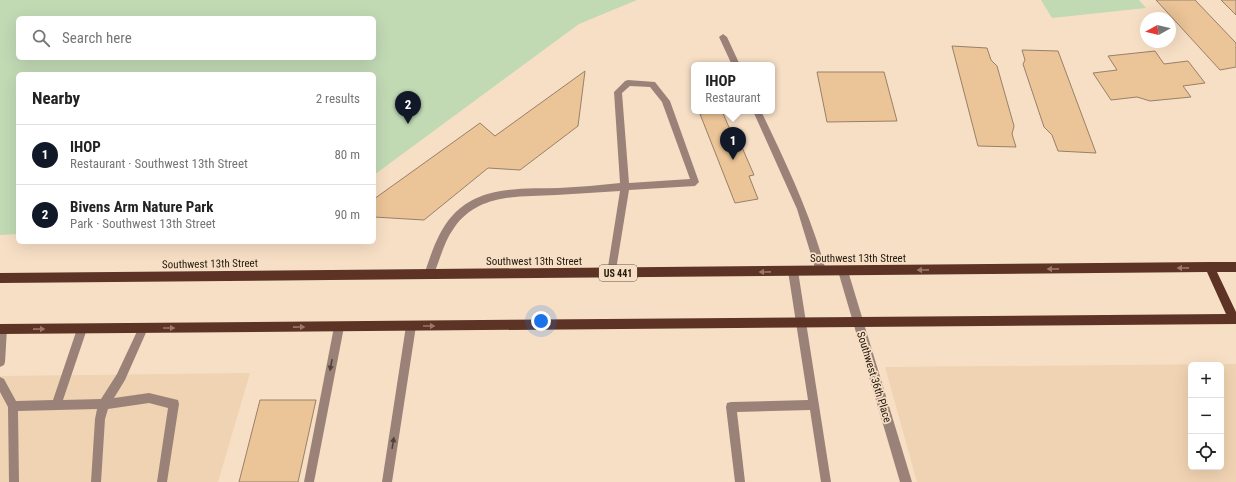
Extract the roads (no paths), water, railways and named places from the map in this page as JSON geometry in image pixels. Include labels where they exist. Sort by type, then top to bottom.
[{"type":"main road","name":"Southwest 13th Street","points":[[0,278],[1236,267]]},
{"type":"main road","points":[[1,330],[1235,319],[1210,268]]},
{"type":"street","name":"Southwest 36th Place","points":[[843,271],[906,482]]},
{"type":"lane","points":[[723,37],[735,62]]},
{"type":"lane","points":[[430,275],[435,254],[447,230],[459,214],[473,204],[496,195],[625,187],[695,182],[666,101],[652,84],[628,83],[618,92],[625,187],[612,273]]},
{"type":"lane","points":[[758,114],[800,203],[816,250],[821,271]]},
{"type":"lane","points":[[793,271],[826,482]]},
{"type":"lane","points":[[387,482],[412,326]]},
{"type":"lane","points":[[309,482],[339,327]]},
{"type":"lane","points":[[96,482],[100,419],[104,404],[121,377],[143,328]]},
{"type":"lane","points":[[56,405],[82,329]]},
{"type":"lane","points":[[0,362],[1,330]]},
{"type":"lane","points":[[0,382],[13,406],[14,482]]},
{"type":"lane","points":[[13,406],[104,404],[148,398],[174,404],[162,482]]},
{"type":"lane","points":[[740,482],[731,407],[813,405]]},
{"type":"place","name":"Bivens Arm Nature Park","points":[[408,124]]},
{"type":"place","name":"IHOP","points":[[733,160]]}]
